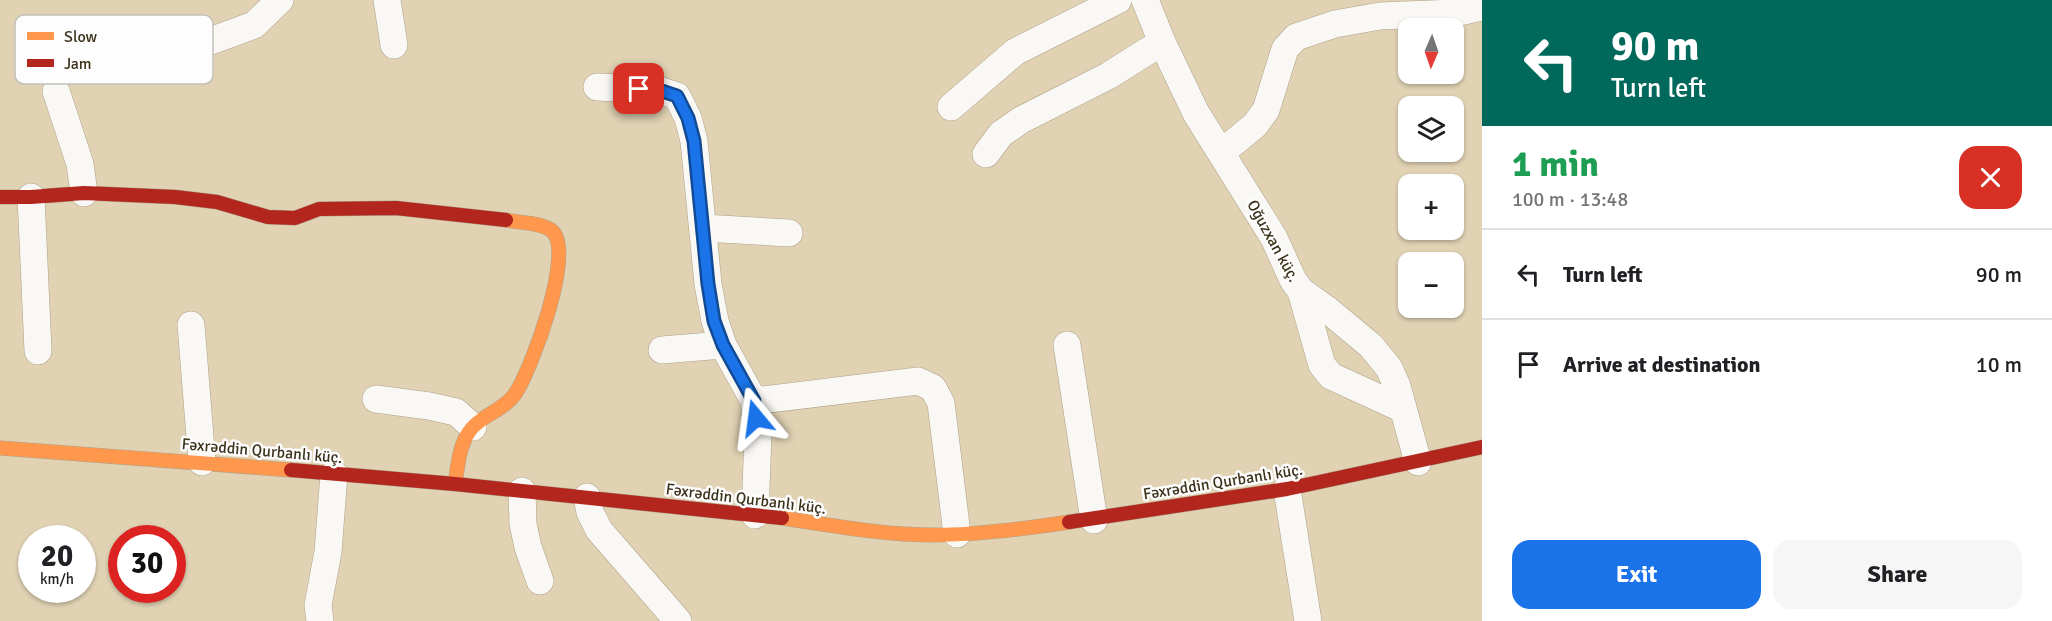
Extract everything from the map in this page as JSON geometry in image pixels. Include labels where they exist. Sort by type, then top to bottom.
[{"type":"street","points":[[213,40],[254,25],[280,0]]},
{"type":"street","points":[[387,0],[394,45]]},
{"type":"street","points":[[951,107],[1015,51],[1118,0]]},
{"type":"street","name":"Oğuzxan küç.","points":[[1145,0],[1196,113],[1274,237],[1300,291],[1329,311],[1371,346],[1389,368],[1397,386],[1418,462]]},
{"type":"street","points":[[1221,153],[1255,125],[1266,110],[1285,49],[1296,37],[1335,24],[1380,16],[1455,13],[1482,7]]},
{"type":"street","points":[[986,154],[1001,134],[1021,120],[1108,76],[1162,42]]},
{"type":"street","points":[[597,87],[659,90],[677,96],[688,118],[694,141],[708,284],[714,321],[723,345],[754,401],[758,435],[755,516]]},
{"type":"street","points":[[56,91],[80,164],[84,193]]},
{"type":"street","points":[[0,197],[84,193],[175,197],[217,202],[268,217],[295,218],[320,209],[396,208],[478,216],[540,226],[551,230],[558,239],[559,253],[553,294],[538,346],[515,394],[503,407],[473,427],[462,445],[455,484]]},
{"type":"street","points":[[31,197],[38,351]]},
{"type":"street","points":[[704,228],[789,233]]},
{"type":"street","points":[[1300,291],[1323,365],[1330,376],[1403,409]]},
{"type":"street","points":[[191,325],[202,462]]},
{"type":"street","points":[[662,350],[723,345]]},
{"type":"street","points":[[1067,345],[1094,520]]},
{"type":"street","points":[[754,401],[918,381],[933,388],[941,403],[957,534]]},
{"type":"street","points":[[376,399],[456,412],[473,427]]},
{"type":"street","name":"Fəxrəddin Qurbanlı küç.","points":[[0,448],[202,462],[455,484],[932,535],[1014,530],[1094,520],[1287,489],[1482,447]]},
{"type":"street","points":[[320,621],[318,605],[328,552],[334,474]]},
{"type":"street","points":[[1287,489],[1308,621]]},
{"type":"street","points":[[522,491],[523,524],[540,581]]},
{"type":"street","points":[[588,497],[590,512],[599,530],[678,621]]},
{"type":"traffic: slow","points":[[455,484],[464,440],[477,423],[500,408],[515,394],[522,381],[540,337],[555,284],[559,260],[558,241],[551,230],[535,224],[506,220]]},
{"type":"traffic: slow","points":[[0,448],[291,470]]},
{"type":"traffic: slow","points":[[782,518],[913,535],[966,534],[1069,522]]},
{"type":"traffic: jam","points":[[0,197],[84,193],[175,197],[217,202],[268,217],[295,218],[319,209],[396,208],[506,220]]},
{"type":"traffic: jam","points":[[1069,522],[1287,489],[1482,447]]},
{"type":"traffic: jam","points":[[291,470],[455,484],[782,518]]},
{"type":"route","points":[[639,89],[659,90],[677,96],[688,118],[694,141],[708,284],[714,321],[723,345],[754,401],[756,418]]}]
